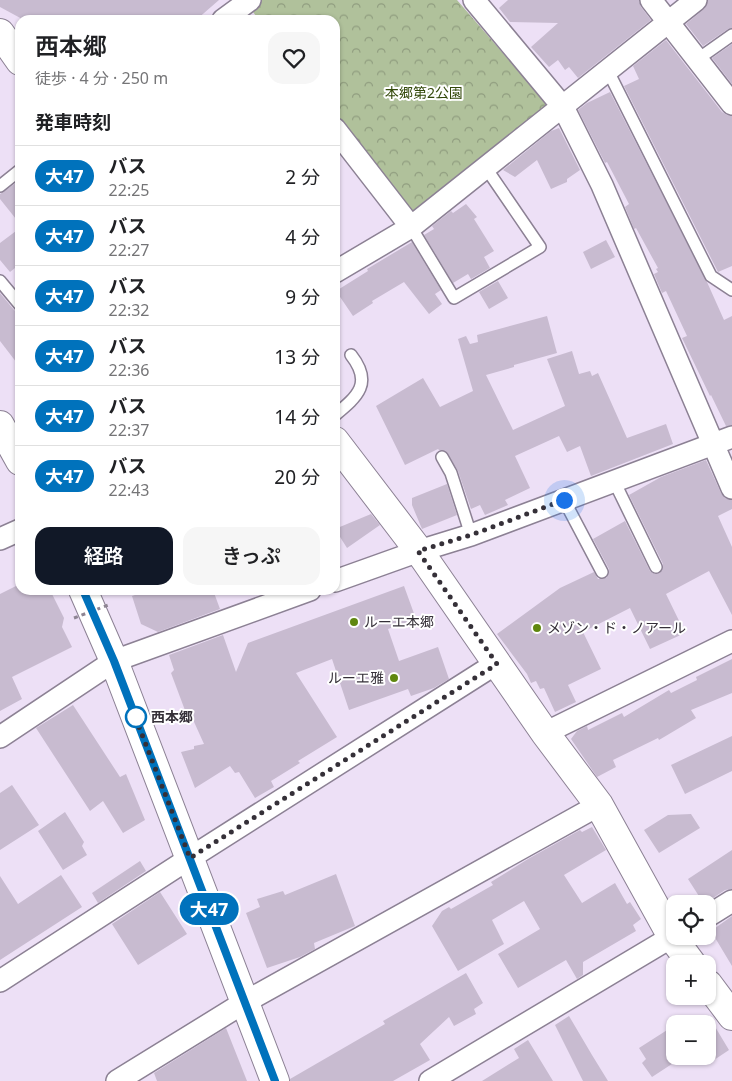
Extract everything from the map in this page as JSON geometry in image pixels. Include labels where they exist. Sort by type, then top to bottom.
[{"type":"street","points":[[474,0],[564,107],[723,440],[732,488]]},
{"type":"street","points":[[651,0],[732,104]]},
{"type":"street","points":[[340,269],[411,227],[696,0]]},
{"type":"street","points":[[231,15],[244,7]]},
{"type":"street","points":[[0,34],[15,54]]},
{"type":"street","points":[[340,139],[411,227]]},
{"type":"street","points":[[0,425],[15,452]]},
{"type":"street","points":[[340,579],[418,551],[471,535],[723,440]]},
{"type":"street","points":[[340,449],[418,551],[545,733],[599,805],[666,924]]},
{"type":"street","points":[[0,539],[15,532]]},
{"type":"street","points":[[85,595],[114,661],[276,1081]]},
{"type":"street","points":[[0,737],[114,661],[296,595]]},
{"type":"street","points":[[545,733],[732,641]]},
{"type":"street","points":[[0,981],[190,858],[497,664]]},
{"type":"street","points":[[117,1081],[245,1002],[599,805]]},
{"type":"street","points":[[716,911],[732,901]]},
{"type":"street","points":[[430,1081],[666,940]]},
{"type":"street","points":[[716,995],[732,1016]]},
{"type":"lane","points":[[698,59],[732,35]]},
{"type":"lane","points":[[608,71],[711,276],[732,290]]},
{"type":"lane","points":[[411,227],[454,298],[540,247],[486,168]]},
{"type":"lane","points":[[0,186],[15,174]]},
{"type":"lane","points":[[0,280],[15,299]]},
{"type":"lane","points":[[340,411],[356,398],[363,382],[360,366],[351,355]]},
{"type":"lane","points":[[442,457],[451,473],[471,535]]},
{"type":"lane","points":[[614,481],[656,568]]},
{"type":"lane","points":[[564,500],[602,572]]},
{"type":"path","points":[[74,618],[111,604]]},
{"type":"green space","name":"本郷第2公園","points":[[258,0],[457,0],[546,103],[545,110],[417,212],[407,212],[340,125],[340,15],[255,15],[253,12],[255,2]]},
{"type":"building","points":[[0,0],[219,0],[202,15],[15,15],[0,7]]},
{"type":"building","points":[[508,0],[639,0],[641,7],[651,20],[578,78],[569,67],[565,70],[558,60],[549,67],[531,47],[558,23],[510,22],[499,8]]},
{"type":"building","points":[[708,0],[732,0],[732,28],[703,46],[686,24],[704,9]]},
{"type":"building","points":[[666,40],[722,112],[732,116],[732,266],[718,272],[624,86],[639,79],[633,66]]},
{"type":"building","points":[[732,44],[732,84],[712,58]]},
{"type":"building","points":[[610,92],[707,282],[724,320],[732,316],[732,425],[726,426],[710,396],[682,338],[687,336],[666,291],[662,293],[654,274],[658,272],[656,269],[658,268],[636,228],[634,229],[625,207],[629,204],[607,162],[605,163],[578,110],[587,103]]},
{"type":"building","points":[[559,128],[580,170],[567,179],[567,182],[551,189],[537,160],[515,177],[503,170],[551,131]]},
{"type":"building","points":[[15,184],[15,218],[0,199],[0,194]]},
{"type":"building","points":[[466,204],[477,217],[474,219],[494,251],[484,257],[490,268],[471,279],[468,274],[453,283],[424,235],[434,229],[432,226],[451,211],[453,213]]},
{"type":"building","points":[[15,232],[15,268],[10,272],[0,260],[0,243]]},
{"type":"building","points":[[606,240],[615,257],[591,269],[583,252]]},
{"type":"building","points":[[412,242],[441,290],[435,294],[442,304],[429,314],[404,282],[372,301],[373,303],[353,316],[340,297],[340,288],[368,271],[367,269]]},
{"type":"building","points":[[498,281],[508,298],[489,309],[479,292]]},
{"type":"building","points":[[0,293],[15,311],[15,360],[0,341]]},
{"type":"building","points":[[547,316],[557,353],[486,375],[513,430],[565,406],[547,359],[572,351],[579,374],[590,371],[592,376],[598,373],[627,438],[666,424],[673,444],[591,476],[580,446],[567,452],[559,436],[515,456],[530,488],[505,500],[508,505],[485,515],[480,505],[471,509],[458,471],[446,451],[438,449],[405,465],[376,406],[423,378],[440,407],[473,391],[458,339],[466,336],[470,344],[478,342],[477,335]]},
{"type":"building","points":[[706,460],[721,493],[725,498],[732,500],[732,509],[718,516],[732,547],[732,615],[709,571],[666,594],[685,633],[650,649],[630,608],[583,632],[601,669],[568,685],[576,702],[555,712],[544,688],[540,689],[536,681],[531,683],[527,674],[497,634],[560,588],[594,572],[598,579],[606,578],[609,569],[593,539],[625,521],[650,571],[655,574],[660,573],[663,564],[629,495],[661,477]]},
{"type":"building","points":[[447,484],[457,515],[422,529],[412,505],[412,498]]},
{"type":"building","points":[[371,514],[380,525],[347,548],[340,537],[340,527]]},
{"type":"building","points":[[15,586],[15,595],[52,595],[64,618],[62,627],[72,647],[12,677],[22,699],[0,711],[0,594]]},
{"type":"building","points":[[404,586],[416,619],[388,629],[399,661],[438,647],[449,679],[434,688],[411,696],[408,689],[349,710],[332,659],[296,673],[337,737],[298,761],[300,763],[271,781],[274,787],[255,798],[239,772],[235,773],[230,766],[195,788],[181,752],[204,744],[190,713],[186,713],[171,673],[174,670],[169,655],[223,635],[236,672],[248,643]]},
{"type":"building","points":[[215,595],[220,609],[158,632],[141,624],[132,596]]},
{"type":"building","points":[[732,659],[732,693],[691,710],[696,718],[659,740],[658,738],[613,760],[616,767],[597,777],[571,739],[577,731],[587,726],[588,730],[622,713],[624,717],[669,690],[671,693],[697,680],[696,677]]},
{"type":"building","points":[[73,705],[120,777],[126,774],[145,820],[123,833],[103,801],[90,811],[36,728]]},
{"type":"building","points":[[732,736],[732,771],[685,794],[671,765]]},
{"type":"building","points":[[12,785],[39,825],[0,850],[0,793]]},
{"type":"building","points":[[65,812],[84,842],[82,846],[87,855],[63,870],[38,831]]},
{"type":"building","points":[[691,814],[700,828],[659,853],[644,830],[668,815]]},
{"type":"building","points":[[592,827],[606,850],[564,875],[582,903],[615,883],[627,904],[630,902],[641,919],[633,925],[636,931],[583,962],[583,975],[577,979],[566,960],[518,988],[498,954],[540,929],[524,901],[492,920],[504,944],[458,971],[432,926],[442,911],[449,907],[451,909],[493,885],[491,882],[528,859],[580,830],[582,832]]},
{"type":"building","points":[[732,850],[732,889],[725,890],[716,896],[698,895],[688,879]]},
{"type":"building","points":[[140,861],[146,871],[98,903],[92,893]]},
{"type":"building","points":[[336,874],[355,926],[314,943],[315,949],[300,957],[267,968],[246,913],[260,907],[257,899],[283,891],[285,895]]},
{"type":"building","points":[[61,875],[82,907],[0,960],[0,876],[18,904]]},
{"type":"building","points":[[160,892],[187,934],[138,965],[112,924]]},
{"type":"building","points":[[732,916],[732,966],[716,939],[716,927]]},
{"type":"building","points":[[466,973],[483,1003],[474,1009],[476,1014],[454,1026],[449,1017],[420,1044],[430,1060],[393,1081],[290,1081],[290,1079],[385,1024],[383,1021]]},
{"type":"building","points":[[569,1016],[608,1081],[583,1081],[555,1025]]},
{"type":"building","points":[[226,1028],[247,1081],[157,1081],[154,1073]]},
{"type":"building","points":[[716,1028],[729,1050],[716,1059]]},
{"type":"building","points":[[666,1031],[666,1065],[670,1065],[652,1077],[642,1063],[646,1059],[639,1048]]},
{"type":"building","points":[[528,1040],[553,1081],[482,1081],[519,1058],[514,1049]]},
{"type":"bus line","name":"大47","points":[[85,595],[114,661],[275,1081]]},
{"type":"place","name":"ルーエ本郷","points":[[354,622]]},
{"type":"place","name":"メゾン・ド・ノアール","points":[[537,628]]},
{"type":"place","name":"ルーエ雅","points":[[394,678]]},
{"type":"place","name":"西本郷","points":[[136,717]]},
{"type":"route","points":[[136,717],[134,714],[190,858],[497,664],[418,551],[471,535],[564,500]]}]
